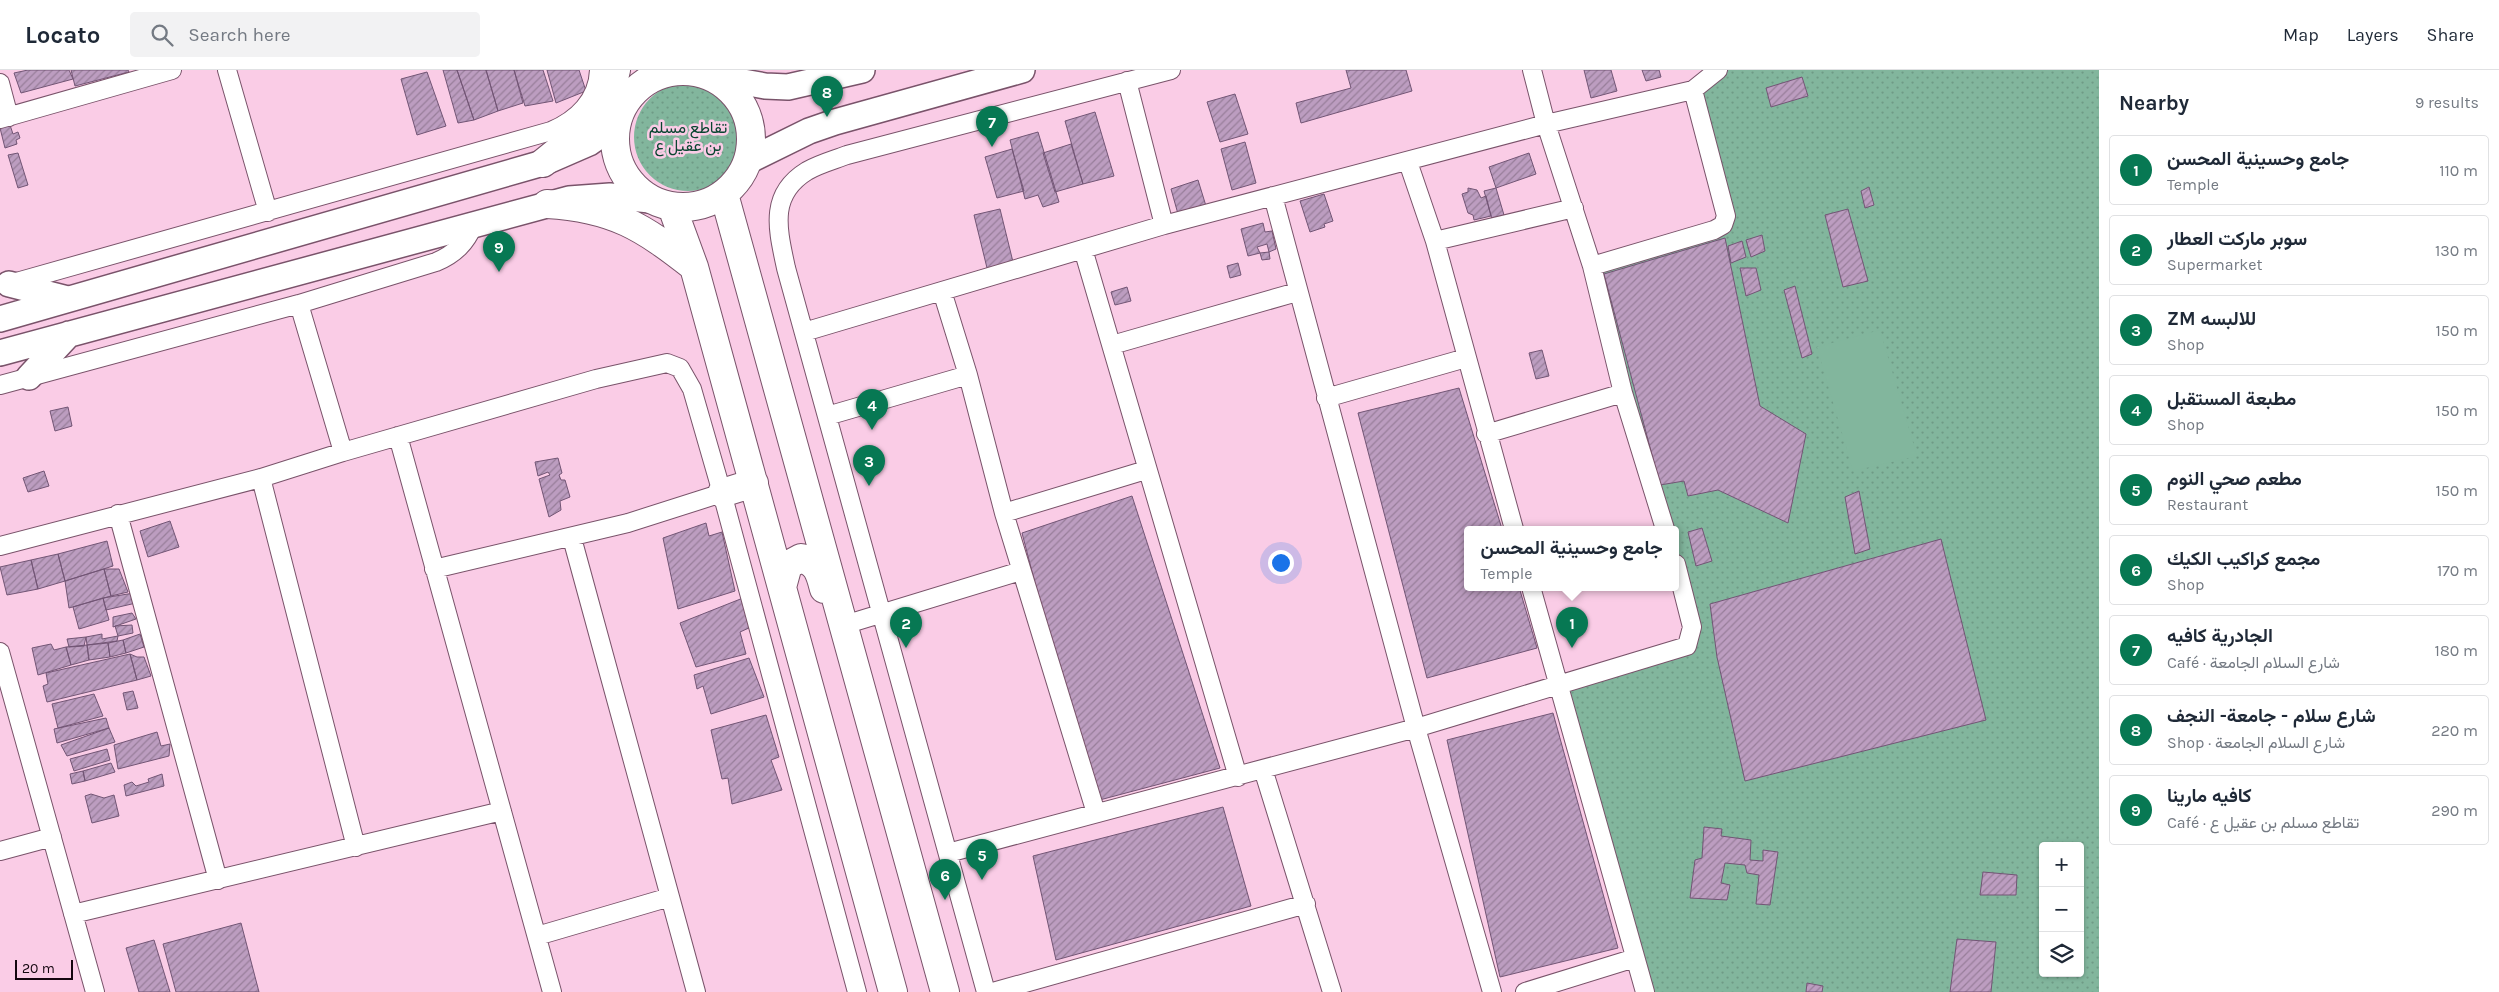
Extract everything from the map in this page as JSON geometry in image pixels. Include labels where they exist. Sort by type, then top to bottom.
[{"type":"main road","points":[[543,163],[592,124],[608,103],[616,70]]},
{"type":"main road","points":[[862,70],[788,87],[765,86],[697,72],[673,71],[639,78],[625,102],[616,124],[615,147],[620,168],[633,186],[661,204],[694,267],[893,992]]},
{"type":"main road","points":[[748,161],[809,131],[835,122],[1022,70]]},
{"type":"main road","points":[[0,353],[547,204],[589,196],[630,197],[690,208],[708,203],[724,194],[738,180],[748,161],[751,140],[748,120],[734,94],[727,87],[697,72]]},
{"type":"main road","points":[[0,319],[543,163],[589,143],[616,124]]},
{"type":"main road","points":[[724,194],[945,992]]},
{"type":"main road","points":[[547,204],[579,206],[610,214],[639,226],[694,267]]},
{"type":"main road","points":[[5,286],[71,299]]},
{"type":"main road","points":[[29,377],[68,334]]},
{"type":"main road","points":[[722,492],[754,483]]},
{"type":"main road","points":[[782,587],[788,565],[795,560],[801,558],[810,560],[819,569],[840,642],[854,662]]},
{"type":"street","points":[[0,83],[5,118],[147,74],[172,70]]},
{"type":"street","points":[[227,70],[268,212]]},
{"type":"street","points":[[5,286],[558,128],[578,115],[588,104],[595,90],[599,70]]},
{"type":"street","points":[[986,992],[786,268],[779,235],[779,212],[785,189],[808,171],[847,155],[1171,70]]},
{"type":"street","points":[[1532,70],[1546,124],[1592,266],[1623,393],[1664,526]]},
{"type":"street","points":[[804,332],[1164,225],[1546,124],[1693,90],[1718,70]]},
{"type":"street","points":[[1127,81],[1164,225]]},
{"type":"street","points":[[1592,266],[1714,230],[1723,225],[1726,216],[1693,90]]},
{"type":"street","points":[[1408,162],[1435,241],[1486,434],[1513,526]]},
{"type":"street","points":[[1272,196],[1416,728],[1492,992]]},
{"type":"street","points":[[1435,241],[1574,208]]},
{"type":"street","points":[[0,385],[299,304],[446,258],[462,245],[474,224]]},
{"type":"street","points":[[1083,249],[1112,345],[1146,470],[1238,777]]},
{"type":"street","points":[[942,291],[968,375],[1021,571],[1096,813]]},
{"type":"street","points":[[1112,345],[1297,292]]},
{"type":"street","points":[[299,304],[343,452]]},
{"type":"street","points":[[1326,398],[1466,358]]},
{"type":"street","points":[[0,546],[261,478],[343,452],[596,379],[666,363],[680,368],[692,389],[722,492],[856,992]]},
{"type":"street","points":[[826,416],[968,375]]},
{"type":"street","points":[[1486,434],[1623,393]]},
{"type":"street","points":[[398,436],[552,992]]},
{"type":"street","points":[[1004,513],[1146,470]]},
{"type":"street","points":[[261,478],[356,847]]},
{"type":"street","points":[[434,569],[572,538],[637,520],[722,492]]},
{"type":"street","points":[[118,514],[218,880]]},
{"type":"street","points":[[572,538],[696,992]]},
{"type":"street","points":[[844,625],[1021,571]]},
{"type":"street","points":[[948,853],[1416,728],[1560,686],[1687,646],[1692,627],[1679,576]]},
{"type":"street","points":[[1532,591],[1645,992]]},
{"type":"street","points":[[0,652],[95,992]]},
{"type":"street","points":[[1263,769],[1332,992]]},
{"type":"street","points":[[73,914],[502,811]]},
{"type":"street","points":[[0,851],[52,837]]},
{"type":"street","points":[[537,936],[670,897]]},
{"type":"street","points":[[993,992],[1306,904]]},
{"type":"street","points":[[1525,992],[1635,958]]},
{"type":"green space","points":[[1718,70],[2099,70],[2099,992],[1645,992],[1560,686],[1686,646],[1679,589],[1679,526],[1664,526],[1592,266],[1723,225],[1693,90]]},
{"type":"green space","name":"تقاطع مسلم بن عقيل ع","points":[[688,83],[709,87],[726,99],[738,116],[742,137],[738,158],[726,175],[709,187],[688,191],[667,187],[650,175],[638,158],[634,137],[638,116],[650,99],[667,87]]},
{"type":"green space","points":[[1880,330],[1917,456],[1853,471],[1817,347]]},
{"type":"building","points":[[28,70],[69,70],[73,79],[21,93],[14,73]]},
{"type":"building","points":[[71,70],[128,70],[129,72],[75,86]]},
{"type":"building","points":[[443,70],[457,70],[474,120],[458,123]]},
{"type":"building","points":[[457,70],[486,70],[498,111],[474,120]]},
{"type":"building","points":[[486,70],[514,70],[523,103],[498,111]]},
{"type":"building","points":[[514,70],[543,70],[553,101],[525,106]]},
{"type":"building","points":[[547,70],[579,70],[586,91],[556,103]]},
{"type":"building","points":[[1346,70],[1406,70],[1412,91],[1301,123],[1296,103],[1351,88]]},
{"type":"building","points":[[1584,70],[1611,70],[1617,91],[1591,98]]},
{"type":"building","points":[[1642,70],[1659,70],[1661,77],[1646,81]]},
{"type":"building","points":[[427,72],[446,126],[417,135],[401,79]]},
{"type":"building","points":[[1802,77],[1808,96],[1771,107],[1766,88]]},
{"type":"building","points":[[1235,94],[1248,134],[1220,142],[1207,102]]},
{"type":"building","points":[[1095,112],[1114,176],[1083,184],[1065,121]]},
{"type":"building","points":[[10,125],[13,134],[18,132],[20,138],[16,140],[17,144],[5,148],[0,128]]},
{"type":"building","points":[[1038,132],[1059,202],[1043,207],[1038,195],[1025,199],[1010,140]]},
{"type":"building","points":[[1245,142],[1256,183],[1232,190],[1221,149]]},
{"type":"building","points":[[1071,144],[1083,184],[1055,192],[1043,153]]},
{"type":"building","points":[[1012,149],[1024,191],[997,198],[985,157]]},
{"type":"building","points":[[18,153],[28,185],[18,188],[8,155]]},
{"type":"building","points":[[1529,153],[1536,174],[1496,188],[1489,167]]},
{"type":"building","points":[[1198,180],[1206,206],[1178,214],[1171,189]]},
{"type":"building","points":[[1869,187],[1874,205],[1865,208],[1861,191]]},
{"type":"building","points":[[1468,188],[1477,190],[1481,198],[1486,196],[1491,216],[1474,220],[1473,215],[1468,213],[1462,194],[1468,192]]},
{"type":"building","points":[[1496,188],[1504,215],[1492,219],[1484,191]]},
{"type":"building","points":[[1324,194],[1333,221],[1324,224],[1325,227],[1310,232],[1300,201]]},
{"type":"building","points":[[1000,209],[1014,266],[988,272],[974,215]]},
{"type":"building","points":[[1848,209],[1868,281],[1843,287],[1825,215]]},
{"type":"building","points":[[1263,223],[1265,232],[1272,231],[1276,249],[1269,252],[1267,244],[1257,247],[1260,253],[1248,256],[1241,229]]},
{"type":"building","points":[[1762,235],[1765,251],[1751,257],[1746,240]]},
{"type":"building","points":[[1725,238],[1760,406],[1806,434],[1788,523],[1718,490],[1688,496],[1684,481],[1660,485],[1604,274]]},
{"type":"building","points":[[1742,241],[1746,257],[1731,263],[1728,246]]},
{"type":"building","points":[[1269,252],[1270,259],[1262,260],[1260,253]]},
{"type":"building","points":[[1238,263],[1241,275],[1230,278],[1227,266]]},
{"type":"building","points":[[1740,268],[1756,268],[1761,290],[1746,296]]},
{"type":"building","points":[[1795,286],[1812,354],[1802,358],[1784,290]]},
{"type":"building","points":[[1127,287],[1131,301],[1115,305],[1111,292]]},
{"type":"building","points":[[1542,350],[1549,376],[1536,379],[1529,353]]},
{"type":"building","points":[[1459,388],[1501,526],[1464,526],[1464,591],[1520,591],[1537,648],[1427,678],[1358,413]]},
{"type":"building","points":[[68,407],[72,426],[55,431],[50,411]]},
{"type":"building","points":[[558,458],[562,473],[559,475],[561,480],[565,480],[570,497],[560,501],[561,510],[549,517],[539,479],[550,475],[548,472],[538,476],[535,462]]},
{"type":"building","points":[[44,471],[49,486],[28,492],[23,478]]},
{"type":"building","points":[[1859,491],[1870,549],[1855,554],[1845,497]]},
{"type":"building","points":[[1132,496],[1220,768],[1092,802],[1022,533]]},
{"type":"building","points":[[170,521],[179,547],[148,557],[140,531]]},
{"type":"building","points":[[706,523],[709,536],[722,532],[735,591],[678,609],[663,538]]},
{"type":"building","points":[[1702,528],[1712,561],[1696,566],[1688,532]]},
{"type":"building","points":[[1941,539],[1986,720],[1745,781],[1717,657],[1710,604]]},
{"type":"building","points":[[107,541],[113,566],[65,581],[58,554]]},
{"type":"building","points":[[58,554],[65,581],[38,589],[31,560]]},
{"type":"building","points":[[31,560],[38,589],[7,595],[0,567]]},
{"type":"building","points":[[104,569],[111,596],[69,608],[65,581]]},
{"type":"building","points":[[104,569],[119,569],[128,592],[111,596]]},
{"type":"building","points":[[134,593],[136,603],[106,610],[103,598]]},
{"type":"building","points":[[103,598],[109,620],[79,629],[73,607]]},
{"type":"building","points":[[743,598],[751,627],[740,632],[746,654],[696,667],[680,623]]},
{"type":"building","points":[[132,613],[136,619],[113,627],[113,617]]},
{"type":"building","points":[[132,625],[133,633],[118,636],[115,626]]},
{"type":"building","points":[[102,634],[102,639],[118,636],[117,641],[87,645],[86,637]]},
{"type":"building","points":[[140,634],[144,647],[126,653],[123,640]]},
{"type":"building","points":[[86,637],[84,646],[69,647],[67,639]]},
{"type":"building","points":[[123,640],[126,653],[110,657],[108,643]]},
{"type":"building","points":[[108,643],[110,657],[89,660],[87,645]]},
{"type":"building","points":[[51,644],[54,650],[66,647],[71,665],[38,675],[32,648]]},
{"type":"building","points":[[87,645],[89,660],[71,665],[66,647]]},
{"type":"building","points":[[130,654],[137,680],[47,702],[43,686],[48,684],[46,673]]},
{"type":"building","points":[[130,654],[144,657],[151,676],[137,680]]},
{"type":"building","points":[[749,658],[764,697],[711,714],[703,686],[697,689],[694,675]]},
{"type":"building","points":[[133,691],[138,708],[127,710],[123,693]]},
{"type":"building","points":[[94,694],[103,716],[58,728],[52,704]]},
{"type":"building","points":[[1553,713],[1618,948],[1500,977],[1447,740]]},
{"type":"building","points":[[766,715],[779,757],[771,760],[782,790],[732,804],[728,778],[722,779],[711,730]]},
{"type":"building","points":[[106,718],[109,728],[57,743],[54,729]]},
{"type":"building","points":[[109,728],[115,742],[67,756],[61,745]]},
{"type":"building","points":[[157,732],[161,746],[170,744],[169,756],[118,769],[114,745]]},
{"type":"building","points":[[107,749],[110,760],[74,771],[70,759]]},
{"type":"building","points":[[111,763],[115,772],[85,781],[83,771]]},
{"type":"building","points":[[83,771],[85,781],[72,784],[70,774]]},
{"type":"building","points":[[162,774],[164,786],[126,796],[124,785],[132,782],[136,786],[149,782],[148,779]]},
{"type":"building","points":[[91,794],[104,798],[114,795],[119,816],[92,823],[85,796]]},
{"type":"building","points":[[1223,807],[1251,906],[1056,960],[1033,856]]},
{"type":"building","points":[[1704,827],[1722,829],[1721,836],[1751,840],[1750,860],[1763,861],[1763,850],[1778,852],[1770,905],[1756,904],[1759,875],[1747,873],[1745,865],[1725,863],[1721,883],[1730,885],[1727,900],[1690,898],[1695,860],[1702,858]]},
{"type":"building","points":[[1983,872],[2017,875],[2016,895],[1980,895]]},
{"type":"building","points":[[241,923],[259,992],[176,992],[163,944]]},
{"type":"building","points":[[1957,939],[1996,942],[1991,992],[1950,992]]},
{"type":"building","points":[[154,940],[170,992],[139,992],[126,948]]},
{"type":"building","points":[[1807,983],[1823,986],[1822,992],[1806,992]]},
{"type":"place","name":"شارع سلام - جامعة- النجف","points":[[827,117]]},
{"type":"place","name":"الجادرية كافيه","points":[[992,147]]},
{"type":"place","name":"كافيه مارينا","points":[[499,272]]},
{"type":"place","name":"مطبعة المستقبل","points":[[872,430]]},
{"type":"place","name":"ZM للالبسه","points":[[869,486]]},
{"type":"place","name":"سوبر ماركت العطار","points":[[906,648]]},
{"type":"place","name":"جامع وحسينية المحسن","points":[[1572,648]]},
{"type":"place","name":"مطعم صحي النوم","points":[[982,880]]},
{"type":"place","name":"مجمع كراكيب الكيك","points":[[945,900]]}]
